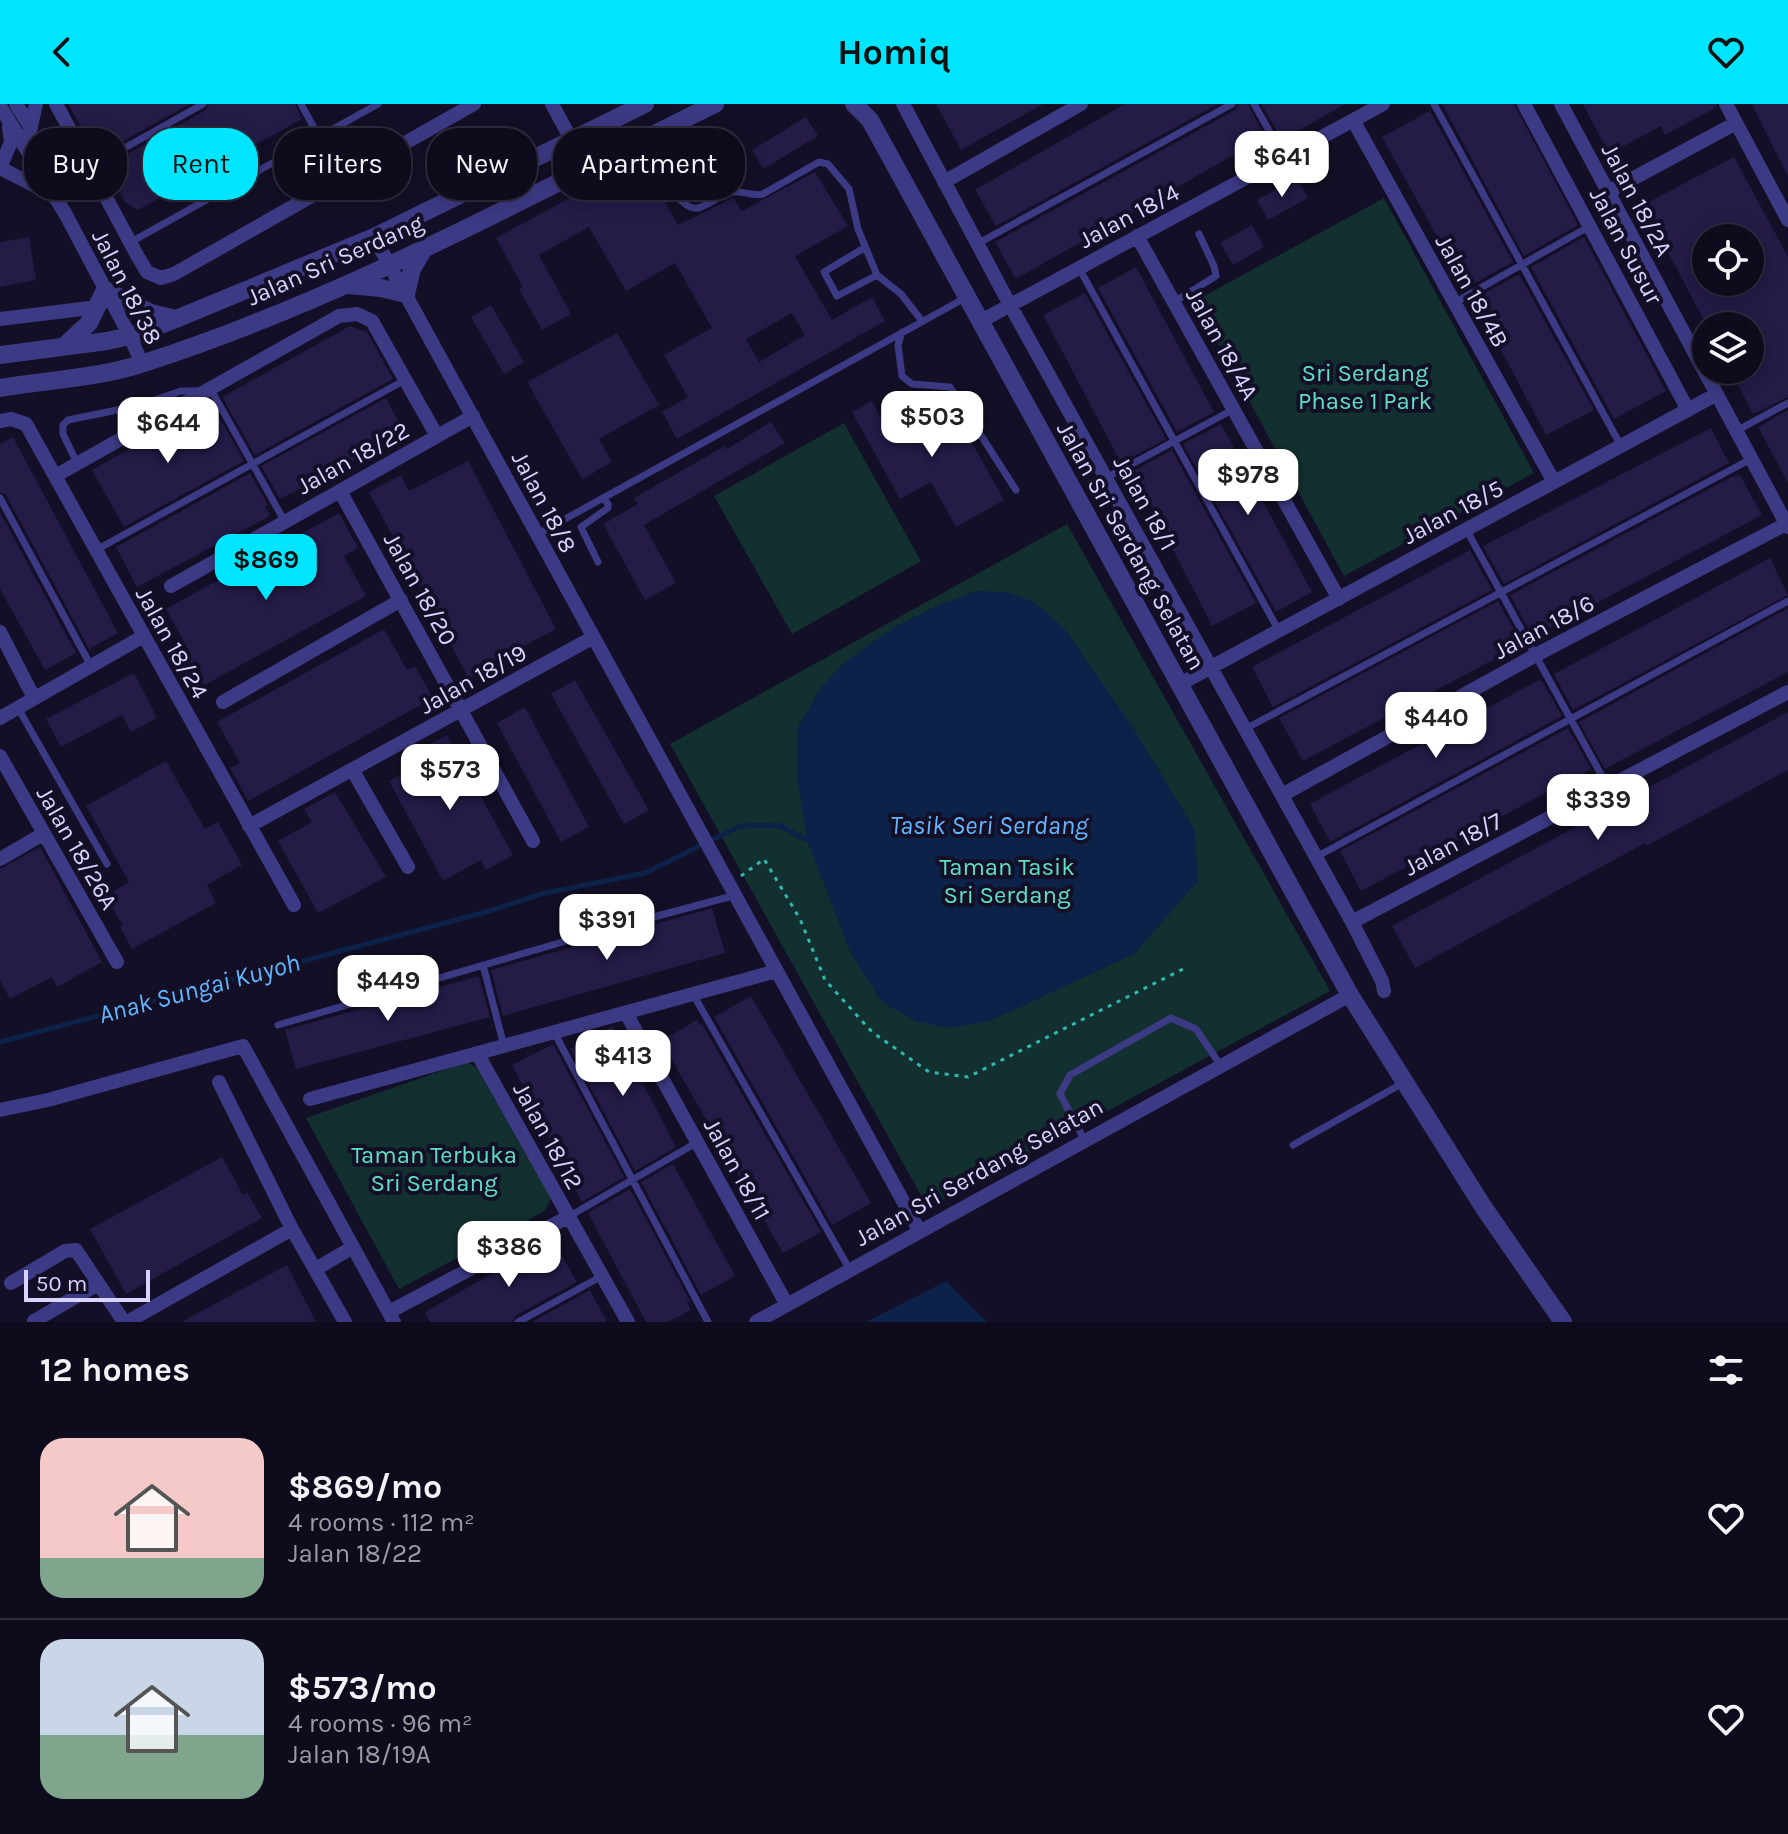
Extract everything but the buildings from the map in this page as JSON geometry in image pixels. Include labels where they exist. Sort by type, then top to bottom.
[{"type":"street","points":[[16,104],[31,128]]},
{"type":"street","points":[[31,128],[36,104]]},
{"type":"street","points":[[56,104],[68,128]]},
{"type":"street","points":[[107,200],[147,272],[161,278],[174,274],[474,104]]},
{"type":"street","points":[[552,104],[565,128]]},
{"type":"street","name":"Jalan Sri Serdang","points":[[598,128],[645,104]]},
{"type":"street","name":"Jalan Sri Serdang","points":[[666,128],[715,104]]},
{"type":"street","name":"Jalan Sri Serdang Selatan","points":[[854,104],[870,112],[967,296],[1350,995],[1484,1208],[1563,1322]]},
{"type":"street","name":"Jalan 18/1","points":[[903,104],[1010,305],[1352,922],[1384,991]]},
{"type":"street","points":[[944,182],[1081,104]]},
{"type":"street","name":"Jalan 18/4","points":[[981,321],[1383,104]]},
{"type":"street","name":"Jalan Susur","points":[[1524,104],[1688,410]]},
{"type":"street","name":"Jalan 18/2A","points":[[1561,104],[1787,526]]},
{"type":"street","points":[[1726,104],[1788,220]]},
{"type":"street","points":[[1,169],[11,142],[3,112]]},
{"type":"street","name":"Jalan 18/38","points":[[3,112],[24,145]]},
{"type":"street","name":"Jalan 18/4B","points":[[1353,120],[1554,482]]},
{"type":"street","points":[[1608,192],[1736,123]]},
{"type":"street","name":"Jalan Sri Serdang","points":[[0,355],[130,336],[176,319],[374,237],[553,150]]},
{"type":"street","points":[[1,169],[24,166]]},
{"type":"street","points":[[1,169],[24,180]]},
{"type":"street","name":"Jalan Sri Serdang","points":[[0,388],[142,364],[348,285],[553,184]]},
{"type":"street","name":"Jalan 18/38","points":[[57,200],[101,298],[130,336],[142,364]]},
{"type":"street","name":"Jalan 18/4A","points":[[1137,236],[1339,599]]},
{"type":"street","name":"Jalan 18/8","points":[[374,237],[920,1232]]},
{"type":"street","points":[[348,285],[406,294],[412,269],[425,247]]},
{"type":"street","points":[[63,347],[89,323],[101,298]]},
{"type":"street","points":[[0,319],[101,298],[176,319]]},
{"type":"street","points":[[57,475],[339,316],[357,314],[372,321],[437,436]]},
{"type":"street","name":"Jalan 18/5","points":[[1180,684],[1717,394]]},
{"type":"street","name":"Jalan 18/22","points":[[171,586],[473,416]]},
{"type":"street","name":"Jalan 18/24","points":[[0,421],[11,419],[26,424],[57,475],[142,637],[294,905]]},
{"type":"street","name":"Jalan 18/20","points":[[340,491],[533,841]]},
{"type":"street","name":"Jalan 18/6","points":[[1282,795],[1536,655],[1787,526]]},
{"type":"street","points":[[223,702],[401,600]]},
{"type":"street","points":[[0,632],[34,698]]},
{"type":"street","points":[[0,718],[142,637]]},
{"type":"street","name":"Jalan 18/19","points":[[249,826],[592,638]]},
{"type":"street","name":"Jalan 18/7","points":[[1352,922],[1788,692]]},
{"type":"street","name":"Jalan 18/26A","points":[[0,756],[117,962]]},
{"type":"street","points":[[353,771],[408,867]]},
{"type":"street","points":[[0,859],[43,834]]},
{"type":"street","points":[[310,1099],[777,971]]},
{"type":"street","name":"Jalan Sri Serdang Selatan","points":[[756,1322],[1350,995]]},
{"type":"street","name":"Jalan 18/11","points":[[626,1013],[787,1305]]},
{"type":"street","points":[[0,1110],[48,1100],[243,1046],[392,1317],[568,1217]]},
{"type":"street","name":"Jalan 18/12","points":[[477,1053],[628,1322]]},
{"type":"street","points":[[219,1082],[292,1229],[345,1322]]},
{"type":"street","points":[[11,1283],[70,1249],[76,1250],[126,1322],[292,1229]]},
{"type":"street","points":[[316,1269],[353,1247]]},
{"type":"street","points":[[34,1321],[98,1284]]},
{"type":"lane","points":[[127,147],[203,104]]},
{"type":"lane","points":[[301,104],[314,128]]},
{"type":"lane","points":[[335,128],[378,104]]},
{"type":"lane","points":[[977,244],[1232,104]]},
{"type":"lane","points":[[1254,104],[1284,157]]},
{"type":"lane","points":[[1434,104],[1621,446]]},
{"type":"lane","points":[[131,242],[274,162]]},
{"type":"lane","points":[[745,194],[763,194],[819,162],[828,164],[849,189],[864,248],[877,275],[901,294],[922,321]]},
{"type":"lane","points":[[680,200],[692,209],[716,200]]},
{"type":"lane","points":[[1454,303],[1590,226]]},
{"type":"lane","points":[[1174,302],[1216,276],[1199,234]]},
{"type":"lane","points":[[864,248],[824,272],[837,296],[877,275]]},
{"type":"lane","points":[[1079,268],[1279,631]]},
{"type":"lane","points":[[536,535],[967,296]]},
{"type":"lane","points":[[902,332],[898,345],[902,376],[912,384],[950,387],[1016,490]]},
{"type":"lane","points":[[96,550],[405,380]]},
{"type":"lane","points":[[77,463],[63,434],[63,425],[68,420],[137,406],[181,391],[208,390],[285,522]]},
{"type":"lane","points":[[1736,431],[1788,403]]},
{"type":"lane","points":[[1106,478],[1234,409]]},
{"type":"lane","points":[[1245,729],[1751,459]]},
{"type":"lane","points":[[0,498],[91,666]]},
{"type":"lane","points":[[598,562],[581,527],[608,508],[603,498]]},
{"type":"lane","points":[[1466,529],[1608,787]]},
{"type":"lane","points":[[1316,857],[1788,601]]},
{"type":"lane","points":[[18,708],[107,864]]},
{"type":"lane","points":[[278,1025],[483,965],[730,883]]},
{"type":"lane","points":[[483,965],[504,1046]]},
{"type":"lane","points":[[693,994],[850,1270]]},
{"type":"lane","points":[[1085,1141],[1060,1094],[1070,1075],[1171,1018],[1196,1029],[1221,1066]]},
{"type":"lane","points":[[554,1032],[708,1322]]},
{"type":"lane","points":[[1293,1145],[1406,1082]]},
{"type":"lane","points":[[568,1217],[696,1143]]},
{"type":"lane","points":[[518,1322],[602,1276]]},
{"type":"path","points":[[730,883],[764,859],[800,919],[825,980],[872,1032],[929,1072],[968,1077],[1183,969]]},
{"type":"green space","name":"Sri Serdang Phase 1 Park","points":[[1384,198],[1534,473],[1344,576],[1195,301]]},
{"type":"green space","points":[[844,423],[921,561],[792,634],[714,496]]},
{"type":"green space","name":"Taman Tasik Sri Serdang","points":[[1067,524],[1330,991],[928,1208],[670,744]]},
{"type":"green space","name":"Taman Terbuka Sri Serdang","points":[[467,1062],[477,1068],[551,1198],[545,1211],[399,1289],[306,1118]]},
{"type":"water","name":"Tasik Seri Serdang","points":[[976,591],[1006,592],[1034,602],[1064,628],[1132,726],[1195,830],[1198,881],[1134,954],[990,1021],[948,1028],[915,1021],[881,1001],[851,954],[807,840],[798,783],[797,729],[819,690],[843,663],[895,627]]},
{"type":"water","points":[[946,1281],[987,1322],[866,1322]]},
{"type":"waterway","name":"Anak Sungai Kuyoh","points":[[0,1042],[486,912],[541,894],[645,873],[740,826],[778,825],[807,840]]}]
